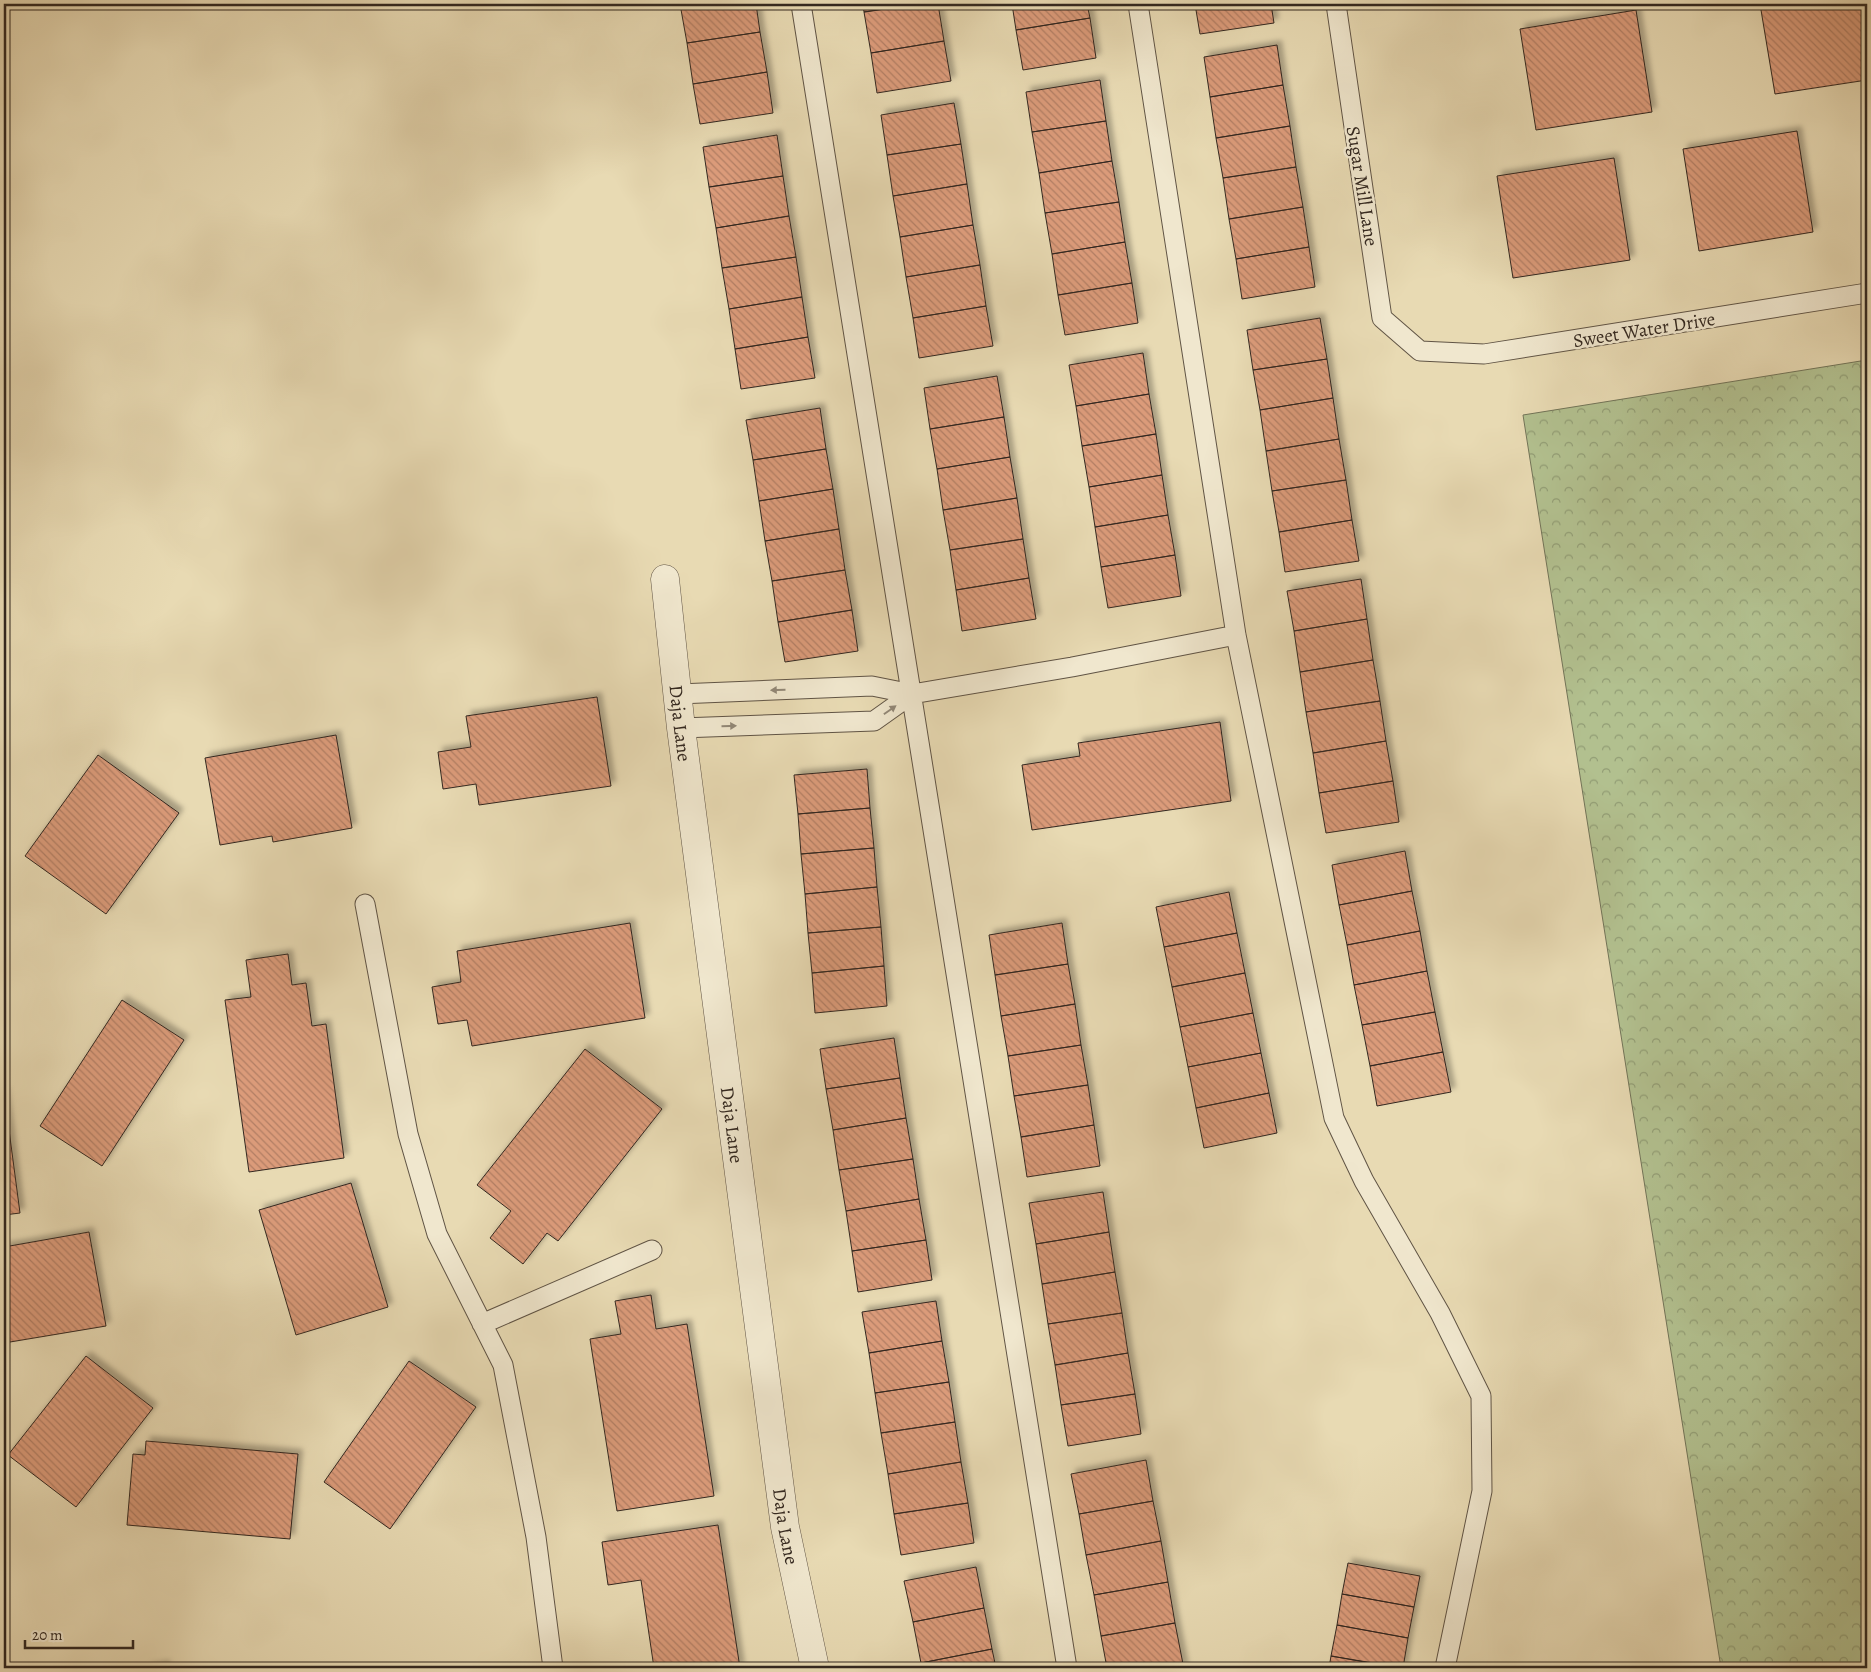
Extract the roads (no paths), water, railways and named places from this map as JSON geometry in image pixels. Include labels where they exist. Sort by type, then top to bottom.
[{"type":"street","name":"Daja Lane","points":[[665,579],[681,728],[785,1527],[815,1668]]},
{"type":"lane","points":[[801,4],[1067,1668]]},
{"type":"lane","points":[[1138,4],[1236,635],[1334,1118],[1364,1181],[1440,1313],[1481,1396],[1482,1491],[1445,1668]]},
{"type":"lane","name":"Sugar Mill Lane","points":[[1336,4],[1382,318],[1420,351]]},
{"type":"lane","name":"Sweet Water Drive","points":[[1420,351],[1484,354],[1867,293]]},
{"type":"lane","points":[[678,694],[872,686],[912,694],[1072,667],[1236,635]]},
{"type":"lane","points":[[681,728],[874,721],[912,694]]},
{"type":"lane","points":[[365,904],[408,1134],[437,1234],[503,1365],[536,1537],[553,1668]]},
{"type":"lane","points":[[482,1324],[652,1250]]}]
